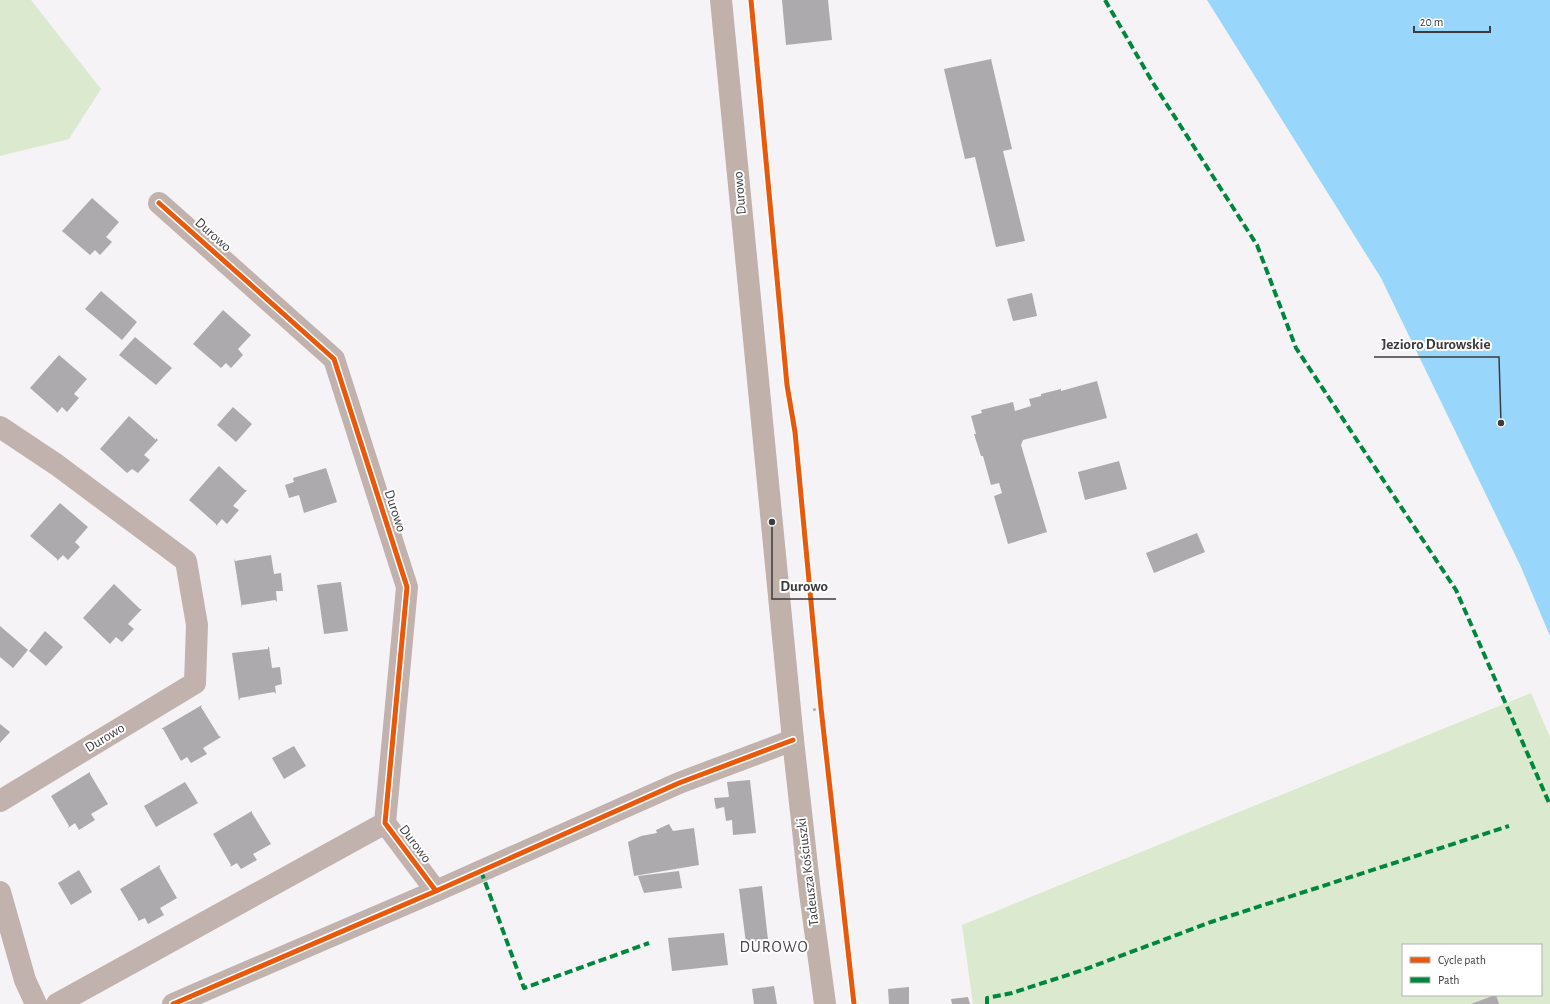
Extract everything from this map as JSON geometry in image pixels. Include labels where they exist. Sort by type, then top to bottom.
[{"type":"main road","name":"Durowo","points":[[722,0],[793,740]]},
{"type":"main road","name":"Tadeusza Kościuszki","points":[[793,740],[812,908],[825,1004]]},
{"type":"street","name":"Durowo","points":[[158,203],[334,359],[407,587],[384,823],[436,892]]},
{"type":"street","name":"Durowo","points":[[0,427],[57,465],[186,561],[197,625],[195,683],[0,801]]},
{"type":"street","points":[[173,1004],[436,892],[679,783],[793,740]]},
{"type":"street","name":"Durowo","points":[[57,1004],[384,823]]},
{"type":"street","points":[[0,892],[25,980],[36,1004]]},
{"type":"green space","points":[[0,0],[31,0],[101,89],[69,139],[0,156]]},
{"type":"green space","points":[[1531,693],[1550,737],[1550,1004],[973,1004],[962,925]]},
{"type":"water","points":[[1207,0],[1550,0],[1550,636],[1521,567],[1381,278]]},
{"type":"building","points":[[782,0],[828,0],[832,40],[786,45]]},
{"type":"building","points":[[991,59],[1012,149],[1003,151],[1025,241],[996,247],[975,157],[965,159],[944,69]]},
{"type":"building","points":[[92,198],[119,222],[106,237],[112,242],[100,255],[95,250],[90,255],[62,231]]},
{"type":"building","points":[[101,291],[137,322],[122,340],[85,309]]},
{"type":"building","points":[[1032,293],[1037,316],[1013,321],[1007,299]]},
{"type":"building","points":[[223,310],[251,335],[238,349],[243,355],[231,368],[226,363],[221,368],[193,344]]},
{"type":"building","points":[[135,337],[172,368],[156,385],[119,355]]},
{"type":"building","points":[[59,355],[87,379],[74,394],[79,398],[67,412],[62,407],[57,413],[30,388]]},
{"type":"building","points":[[1097,381],[1107,418],[1023,440],[1021,445],[1047,532],[1008,544],[994,496],[1002,493],[999,483],[991,485],[983,456],[981,456],[974,434],[976,434],[971,416],[982,413],[981,410],[1013,402],[1015,411],[1031,406],[1029,399],[1041,396],[1041,394],[1061,389],[1061,391]]},
{"type":"building","points":[[233,407],[252,424],[236,442],[217,425]]},
{"type":"building","points":[[129,416],[156,440],[156,438],[158,440],[144,455],[150,460],[138,473],[132,469],[127,473],[100,449]]},
{"type":"building","points":[[1119,461],[1127,489],[1085,500],[1078,472]]},
{"type":"building","points":[[219,466],[245,490],[247,490],[233,506],[239,510],[227,524],[222,519],[216,526],[216,524],[189,500]]},
{"type":"building","points":[[326,468],[337,502],[304,513],[299,495],[289,498],[285,485],[294,482],[293,478]]},
{"type":"building","points":[[60,503],[88,527],[75,542],[80,547],[68,560],[63,555],[57,561],[57,559],[30,536]]},
{"type":"building","points":[[1197,533],[1205,552],[1154,573],[1146,553]]},
{"type":"building","points":[[271,555],[274,574],[281,573],[283,591],[276,591],[277,602],[275,600],[242,605],[242,609],[234,558],[235,561]]},
{"type":"building","points":[[341,582],[348,631],[324,634],[317,585]]},
{"type":"building","points":[[114,584],[140,609],[142,609],[128,624],[134,629],[122,642],[116,637],[110,644],[83,618]]},
{"type":"building","points":[[0,626],[28,650],[13,668],[0,657]]},
{"type":"building","points":[[45,631],[63,647],[46,666],[29,651]]},
{"type":"building","points":[[268,647],[272,668],[280,667],[282,684],[275,686],[276,694],[274,692],[240,698],[239,701],[232,653],[268,649]]},
{"type":"building","points":[[202,705],[201,707],[221,737],[203,748],[207,754],[191,763],[187,757],[181,761],[163,729],[161,729]]},
{"type":"building","points":[[0,724],[10,732],[0,743]]},
{"type":"building","points":[[294,746],[306,766],[284,779],[272,758]]},
{"type":"building","points":[[90,772],[108,804],[91,814],[95,820],[79,830],[75,823],[68,828],[69,826],[51,796]]},
{"type":"building","points":[[750,780],[756,833],[733,835],[732,820],[726,821],[724,807],[716,809],[714,798],[729,797],[727,782]]},
{"type":"building","points":[[185,782],[198,803],[156,827],[144,806]]},
{"type":"building","points":[[252,811],[271,844],[253,854],[257,860],[241,869],[237,863],[230,867],[231,865],[213,834]]},
{"type":"building","points":[[669,824],[673,831],[694,828],[699,865],[634,876],[628,842],[641,836],[657,833],[656,830]]},
{"type":"building","points":[[160,865],[159,867],[177,898],[160,908],[164,915],[148,924],[145,918],[138,921],[120,889]]},
{"type":"building","points":[[79,870],[92,892],[71,905],[58,883]]},
{"type":"building","points":[[679,871],[682,888],[644,893],[638,876]]},
{"type":"building","points":[[762,886],[768,940],[746,943],[739,889]]},
{"type":"building","points":[[724,933],[728,965],[672,971],[668,938]]},
{"type":"building","points":[[774,986],[777,1004],[754,1004],[752,989]]},
{"type":"building","points":[[909,987],[909,1004],[889,1004],[888,989]]},
{"type":"building","points":[[1492,996],[1496,996],[1499,1004],[1471,1004]]},
{"type":"building","points":[[968,997],[970,1004],[952,1004],[951,999]]},
{"type":"marked path","points":[[1105,0],[1153,83],[1257,245],[1296,348],[1456,590],[1550,805]]},
{"type":"marked path","points":[[987,1004],[987,998],[1012,993],[1083,970],[1211,922],[1509,826]]},
{"type":"marked path","points":[[481,871],[524,988],[649,943]]},
{"type":"cycle path","points":[[751,0],[787,385],[795,432],[821,708],[854,1004]]},
{"type":"cycle path","points":[[159,203],[334,359],[407,587],[385,823],[436,891]]},
{"type":"cycle path","points":[[173,1004],[436,891],[679,783],[793,740]]},
{"type":"place","name":"Jezioro Durowskie","points":[[1501,423]]},
{"type":"place","name":"Durowo","points":[[772,522]]},
{"type":"district","name":"DUROWO","points":[[774,947]]}]
